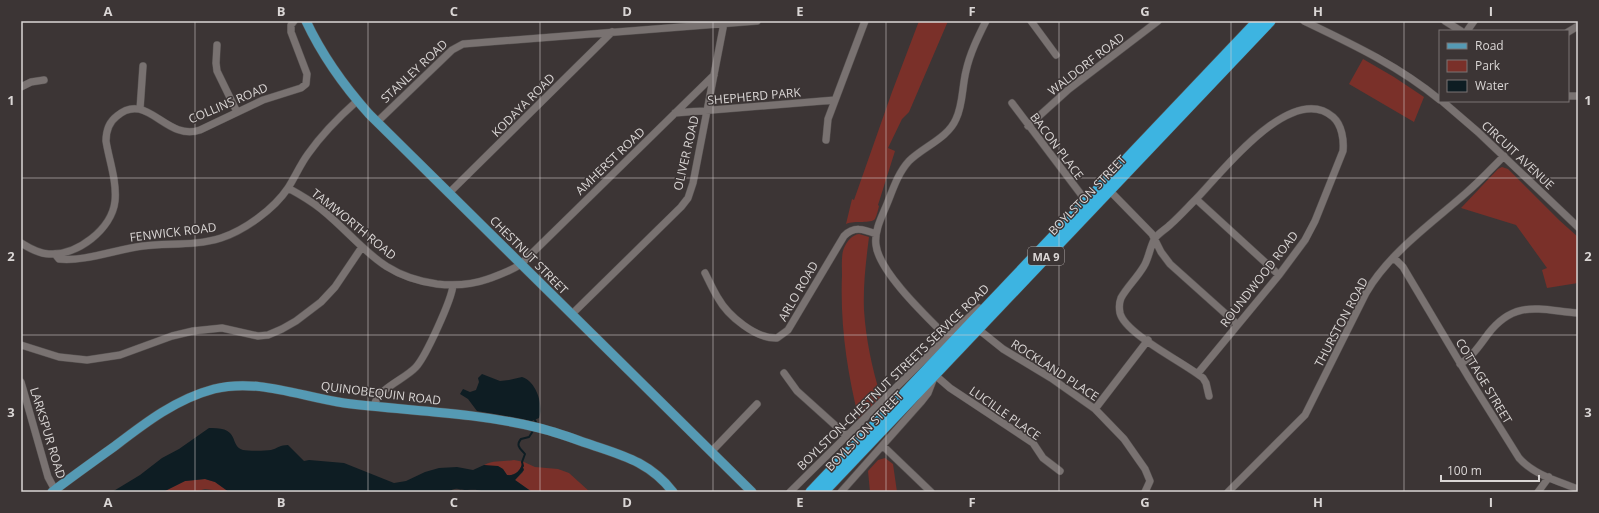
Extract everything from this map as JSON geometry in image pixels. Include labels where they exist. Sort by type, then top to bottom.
[{"type":"highway","name":"BOYLSTON STREET","points":[[812,492],[1258,21]]},
{"type":"highway","name":"BOYLSTON STREET","points":[[823,492],[1270,21]]},
{"type":"main road","name":"CHESTNUT STREET","points":[[306,21],[330,65],[357,100],[377,122],[752,492]]},
{"type":"main road","name":"QUINOBEQUIN ROAD","points":[[54,491],[153,418],[187,399],[215,389],[237,386],[281,390],[337,402],[480,416],[548,430],[632,459],[656,475],[673,492]]},
{"type":"street","name":"COLLINS ROAD","points":[[140,109],[154,115],[170,127],[188,132],[200,130],[263,100],[301,88],[306,84],[308,77],[291,32],[291,25],[294,21]]},
{"type":"street","name":"STANLEY ROAD","points":[[377,122],[452,50],[463,44],[757,21]]},
{"type":"street","points":[[826,140],[827,127],[834,100],[865,21]]},
{"type":"street","points":[[947,337],[912,301],[883,264],[876,244],[876,234],[897,180],[904,167],[915,156],[947,131],[956,119],[967,67],[976,40],[986,21]]},
{"type":"street","points":[[1031,21],[1056,55]]},
{"type":"street","name":"WALDORF ROAD","points":[[1028,126],[1077,83],[1158,21]]},
{"type":"street","name":"CIRCUIT AVENUE","points":[[1304,21],[1383,60],[1439,99]]},
{"type":"street","points":[[1445,21],[1459,30]]},
{"type":"street","points":[[1469,30],[1474,21]]},
{"type":"street","name":"OLIVER ROAD","points":[[572,314],[685,202],[693,183],[724,24]]},
{"type":"street","points":[[1569,31],[1578,26]]},
{"type":"street","name":"KODAYA ROAD","points":[[449,193],[612,32]]},
{"type":"street","points":[[217,45],[217,71],[237,112]]},
{"type":"street","points":[[21,243],[40,253],[55,254],[71,250],[88,241],[101,230],[108,220],[113,210],[115,195],[106,141],[107,128],[112,119],[123,111],[140,109],[143,66]]},
{"type":"street","name":"AMHERST ROAD","points":[[521,264],[714,75]]},
{"type":"street","points":[[21,87],[31,82],[44,80]]},
{"type":"street","name":"FENWICK ROAD","points":[[55,254],[59,259],[74,259],[142,246],[200,242],[220,238],[234,232],[260,216],[276,202],[288,188],[300,166],[315,145],[339,117],[357,100]]},
{"type":"street","name":"SHEPHERD PARK","points":[[675,113],[834,100]]},
{"type":"street","name":"CIRCUIT AVENUE","points":[[1443,102],[1504,156],[1578,227]]},
{"type":"street","name":"BACON PLACE","points":[[1012,103],[1086,201]]},
{"type":"street","name":"ROUNDWOOD ROAD","points":[[1155,239],[1253,140],[1268,127],[1286,116],[1305,109],[1313,109],[1329,113],[1336,119],[1342,135],[1343,151],[1311,230],[1299,250],[1198,373]]},
{"type":"street","name":"THURSTON ROAD","points":[[1227,492],[1304,415],[1366,293],[1378,275],[1432,221],[1476,184],[1504,156]]},
{"type":"street","name":"TAMWORTH ROAD","points":[[288,188],[322,209],[362,247],[384,265],[402,275],[430,283],[453,285],[468,284],[510,270],[521,264]]},
{"type":"street","points":[[1110,191],[1148,229],[1161,252],[1170,264],[1238,324]]},
{"type":"street","points":[[1196,199],[1279,275]]},
{"type":"street","name":"ARLO ROAD","points":[[705,273],[718,299],[738,320],[753,331],[768,337],[777,338],[788,330],[844,236],[857,228],[876,234]]},
{"type":"street","points":[[1155,239],[1144,267],[1124,294],[1119,306],[1122,318],[1125,324],[1198,373],[1206,383],[1209,396]]},
{"type":"street","points":[[21,345],[59,357],[87,360],[120,355],[193,330],[209,328],[229,329],[258,336],[268,335],[282,329],[315,308],[335,287],[362,247]]},
{"type":"street","name":"COTTAGE STREET","points":[[1394,258],[1402,267],[1460,364],[1519,458],[1532,469],[1578,489]]},
{"type":"street","name":"BOYLSTON-CHESTNUT STREETS SERVICE ROAD","points":[[790,492],[947,337],[1012,280]]},
{"type":"street","points":[[374,406],[379,395],[407,375],[423,358],[450,300],[453,285]]},
{"type":"street","points":[[1460,364],[1473,354],[1495,325],[1511,313],[1527,309],[1578,313]]},
{"type":"street","name":"ROCKLAND PLACE","points":[[978,330],[1003,349],[1056,382],[1094,409],[1116,429],[1145,469],[1150,481],[1145,492]]},
{"type":"street","points":[[1094,409],[1148,340]]},
{"type":"street","points":[[784,373],[797,391],[847,436]]},
{"type":"street","points":[[841,492],[883,446],[924,397],[935,375]]},
{"type":"street","name":"LUCILLE PLACE","points":[[935,375],[950,388],[1033,443],[1043,458],[1060,471]]},
{"type":"street","name":"LARKSPUR ROAD","points":[[21,382],[48,477],[54,491]]},
{"type":"street","points":[[711,452],[757,404]]},
{"type":"street","points":[[883,446],[931,492]]},
{"type":"street","points":[[1538,492],[1548,477]]},
{"type":"green space","points":[[919,21],[948,21],[909,112],[902,119],[888,148],[895,151],[875,219],[846,224],[852,199],[854,200]]},
{"type":"green space","points":[[1363,59],[1424,97],[1414,122],[1349,84]]},
{"type":"green space","points":[[1502,167],[1508,169],[1578,237],[1578,283],[1547,288],[1542,270],[1547,268],[1516,225],[1461,208],[1498,169]]},
{"type":"green space","points":[[859,234],[869,237],[864,282],[864,310],[870,354],[881,397],[859,419],[851,384],[843,330],[842,261],[845,245],[850,239]]},
{"type":"green space","points":[[885,458],[893,464],[897,492],[870,492],[868,471],[878,460]]},
{"type":"green space","points":[[514,460],[524,462],[535,467],[558,469],[569,473],[590,492],[532,492],[515,480],[523,472],[522,465],[517,473],[507,475],[502,468],[484,465],[488,463]]},
{"type":"green space","points":[[205,479],[215,482],[229,492],[205,489],[194,492],[163,492],[185,481]]},
{"type":"water","points":[[482,374],[500,381],[522,377],[527,379],[535,388],[540,400],[539,418],[532,421],[477,411],[468,399],[460,394],[463,389],[470,392],[476,390],[479,382],[478,378]]},
{"type":"water","points":[[209,428],[226,430],[233,437],[239,448],[243,450],[268,450],[288,445],[304,461],[309,460],[344,463],[394,483],[406,481],[425,472],[439,468],[457,467],[473,470],[484,465],[498,466],[503,469],[507,475],[512,475],[520,469],[522,464],[524,470],[515,480],[532,492],[483,492],[477,490],[455,489],[448,492],[229,492],[215,482],[205,479],[185,481],[163,492],[112,492],[140,475],[162,458],[179,449]]},
{"type":"waterway","points":[[523,466],[522,462],[525,454],[519,447],[519,441],[529,437],[533,431]]}]
